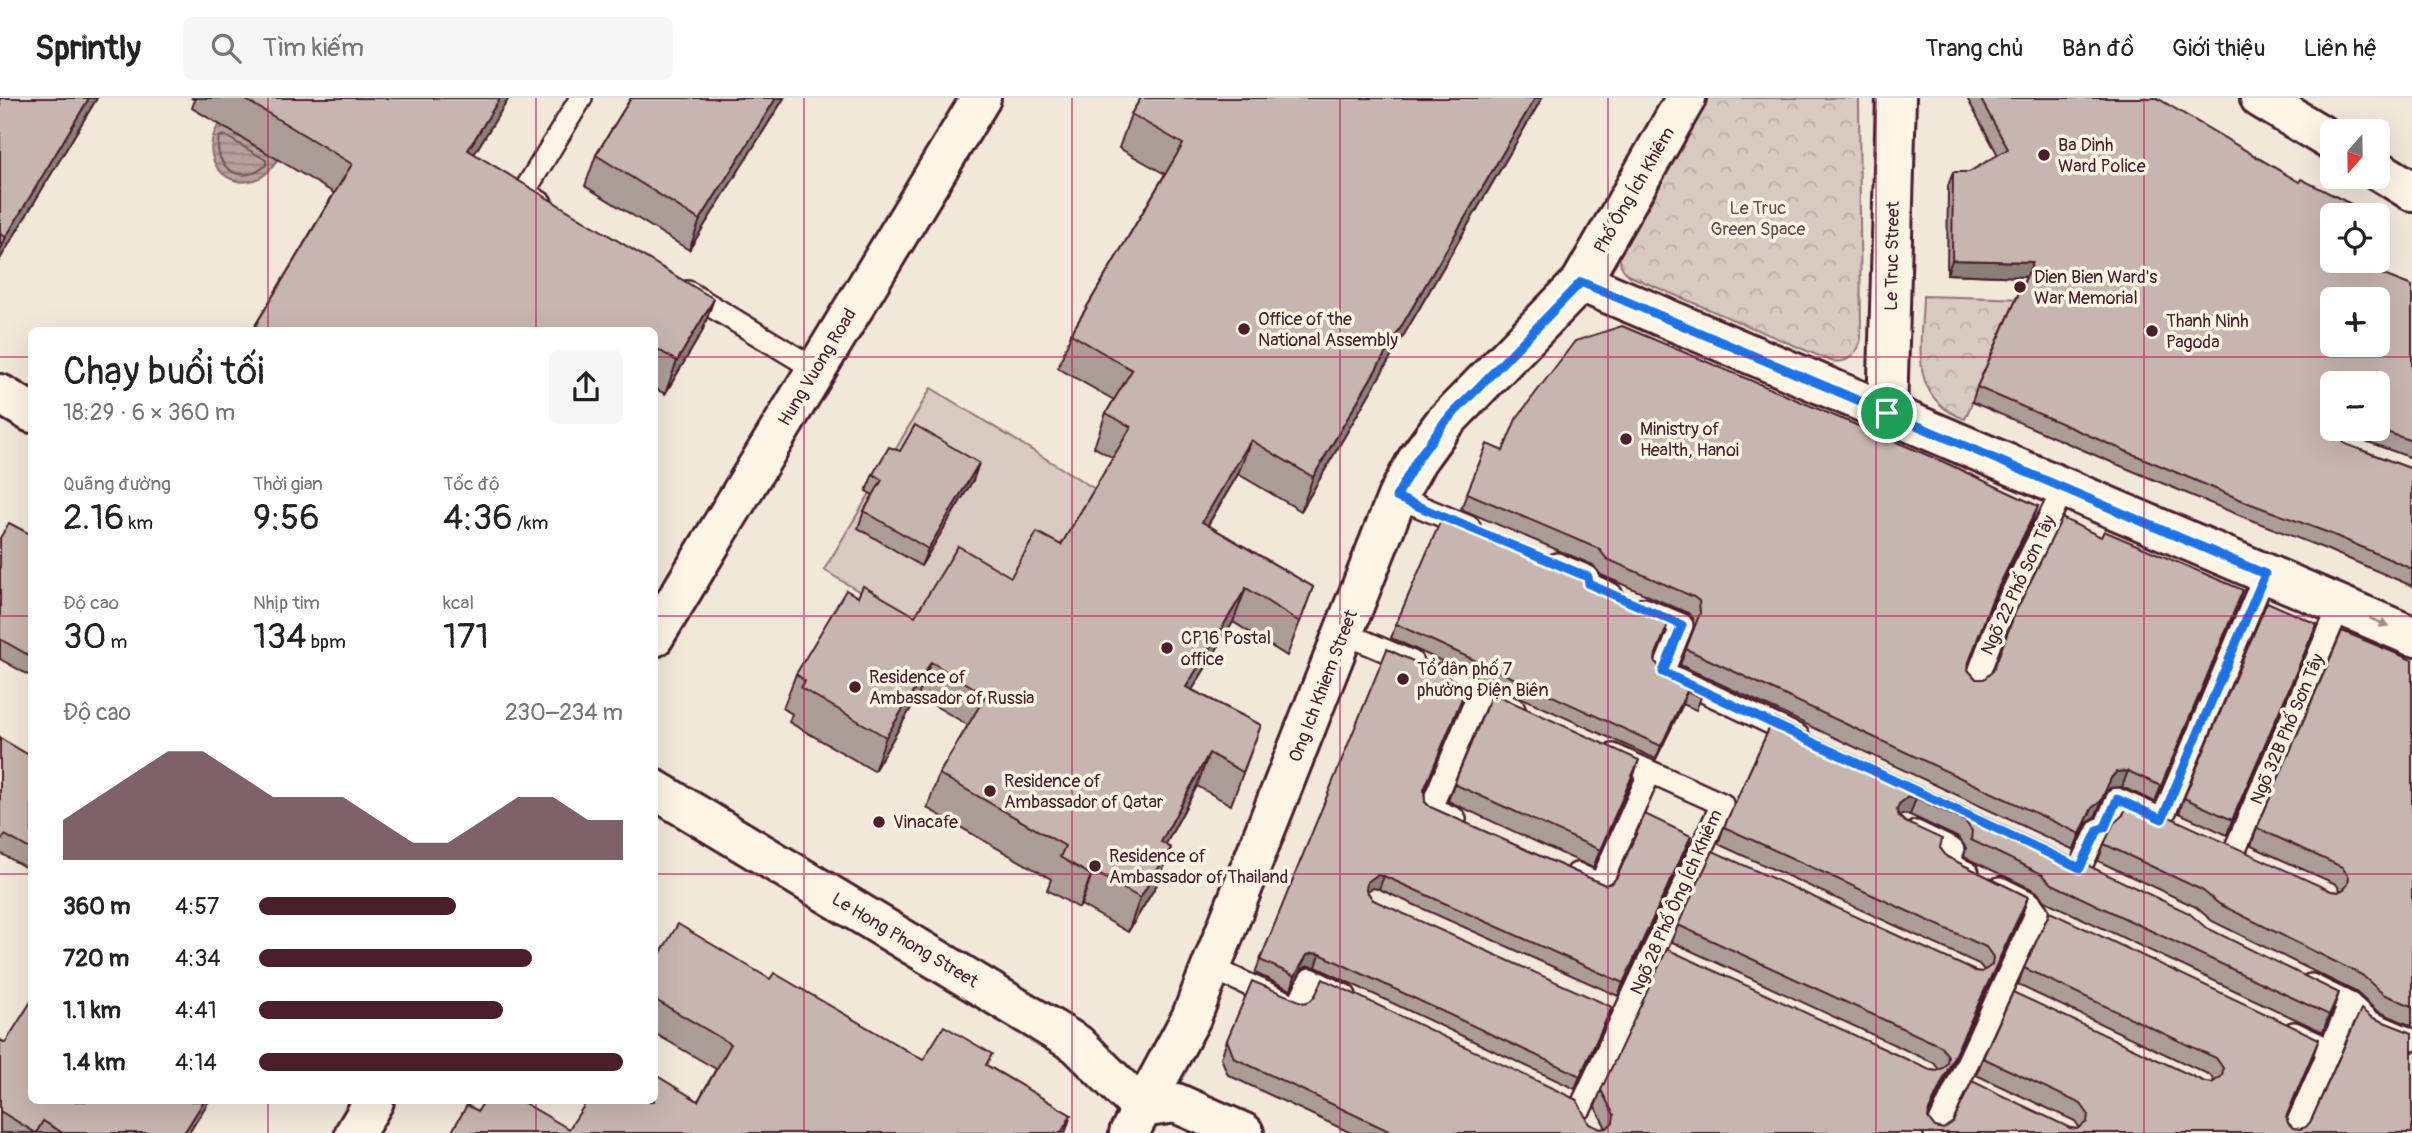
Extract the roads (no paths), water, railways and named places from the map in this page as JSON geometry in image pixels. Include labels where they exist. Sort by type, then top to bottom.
[{"type":"street","name":"Hung Vuong Road","points":[[658,630],[981,98]]},
{"type":"street","name":"Phố Ông Ích Khiêm","points":[[1581,282],[1686,98]]},
{"type":"street","name":"Le Truc Street","points":[[1887,413],[1896,98]]},
{"type":"street","points":[[2260,98],[2320,134]]},
{"type":"street","points":[[2390,177],[2412,191]]},
{"type":"street","points":[[1581,282],[2412,636]]},
{"type":"street","name":"Ong Ich Khiem Street","points":[[1136,1125],[1191,1018],[1212,968],[1396,497],[1417,460],[1443,424],[1581,282]]},
{"type":"street","name":"Le Hong Phong Street","points":[[658,791],[1077,1044],[1136,1125]]},
{"type":"street","points":[[1136,1125],[1176,1103],[1244,1133]]},
{"type":"street","points":[[355,1133],[372,1104]]},
{"type":"lane","points":[[559,214],[524,192],[582,98]]},
{"type":"lane","points":[[665,278],[815,369]]},
{"type":"lane","name":"Ngõ 22 Phố Sơn Tây","points":[[1975,683],[1998,622],[2064,488]]},
{"type":"lane","points":[[1396,497],[1492,536]]},
{"type":"lane","points":[[1540,556],[1588,577],[1589,584],[1682,625],[1663,672],[1815,743]]},
{"type":"lane","points":[[2162,819],[2265,574]]},
{"type":"lane","name":"Ngõ 32B Phố Sơn Tây","points":[[2234,852],[2340,605]]},
{"type":"lane","points":[[1344,633],[1528,715]]},
{"type":"lane","points":[[1479,692],[1430,808],[1479,830]]},
{"type":"lane","name":"Ngõ 28 Phố Ông Ích Khiêm","points":[[1581,1107],[1615,1010],[1661,952],[1707,853],[1722,804],[1589,743]]},
{"type":"lane","points":[[1564,868],[1600,885],[1650,772]]},
{"type":"lane","points":[[2104,879],[2074,865],[2098,830],[2105,827],[2117,799],[2186,830]]},
{"type":"lane","points":[[1904,827],[1953,849],[1947,863],[2030,902],[2043,915],[1967,1085],[1935,1133]]},
{"type":"lane","points":[[2210,841],[2258,863]]},
{"type":"lane","points":[[1212,968],[1297,1007],[1310,979],[1359,1003]]},
{"type":"lane","points":[[2290,974],[2350,1004],[2370,1022],[2412,1040]]},
{"type":"lane","points":[[2293,1133],[2350,1004]]},
{"type":"lane","points":[[2281,1027],[2330,1050]]},
{"type":"lane","points":[[1557,1096],[1581,1107],[1590,1130]]},
{"type":"water","points":[[219,124],[278,159],[267,173],[253,180],[240,181],[228,177],[218,168],[212,156],[212,141]]},
{"type":"place","name":"Ba Dinh Ward Police","points":[[2044,155]]},
{"type":"place","name":"Dien Bien Ward's War Memorial","points":[[2020,287]]},
{"type":"place","name":"Office of the National Assembly","points":[[1244,329]]},
{"type":"place","name":"Thanh Ninh Pagoda","points":[[2152,331]]},
{"type":"place","name":"Ministry of Health, Hanoi","points":[[1626,439]]},
{"type":"place","name":"CP16 Postal office","points":[[1167,648]]},
{"type":"place","name":"Tổ dân phố 7 phường Điện Biên","points":[[1403,679]]},
{"type":"place","name":"Residence of Ambassador of Russia","points":[[855,687]]},
{"type":"place","name":"Residence of Ambassador of Qatar","points":[[990,791]]},
{"type":"place","name":"Vinacafe","points":[[879,822]]},
{"type":"place","name":"Residence of Ambassador of Thailand","points":[[1095,866]]},
{"type":"park label","name":"Le Truc Green Space","points":[[1758,218]]}]
